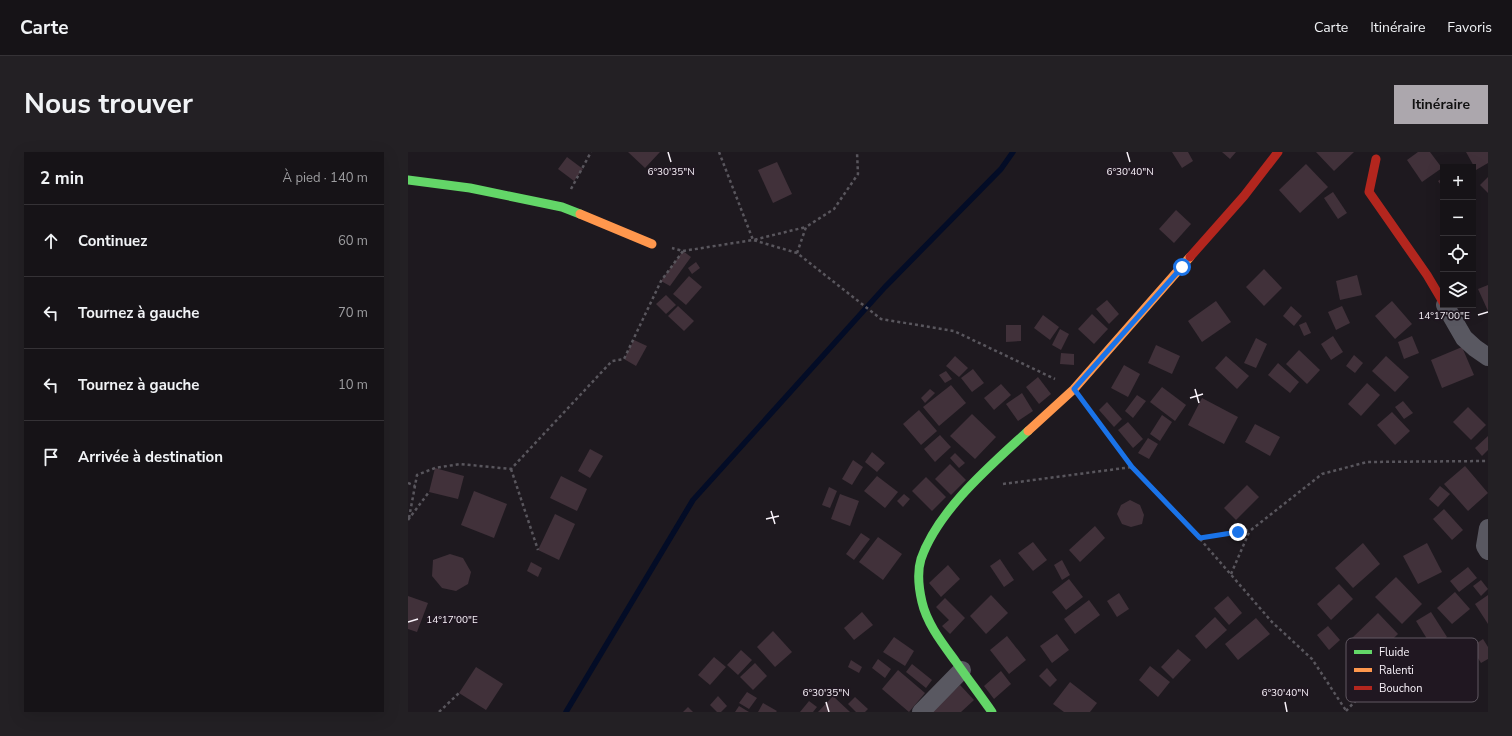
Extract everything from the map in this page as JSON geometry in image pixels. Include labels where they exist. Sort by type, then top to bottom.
[{"type":"street","points":[[992,712],[946,648],[931,624],[922,602],[919,578],[921,560],[939,523],[968,489],[1006,451],[1074,389],[1244,196],[1278,152]]},
{"type":"street","points":[[1376,159],[1369,192],[1427,275],[1440,297]]},
{"type":"street","points":[[408,180],[470,188],[562,208],[652,244]]},
{"type":"street","points":[[1447,308],[1464,338],[1488,357]]},
{"type":"street","points":[[1488,528],[1485,546],[1488,551]]},
{"type":"street","points":[[921,712],[962,670]]},
{"type":"path","points":[[562,208],[591,152]]},
{"type":"path","points":[[719,152],[753,240]]},
{"type":"path","points":[[652,244],[683,251],[753,240],[806,227],[834,209],[858,174],[857,152]]},
{"type":"path","points":[[797,253],[806,227]]},
{"type":"path","points":[[753,240],[797,253],[881,319],[954,331],[1074,389],[1132,467],[1200,538],[1272,622],[1312,659],[1347,711],[1355,702]]},
{"type":"path","points":[[511,469],[612,361],[624,359],[662,281],[683,251]]},
{"type":"path","points":[[1230,574],[1251,530],[1322,474],[1366,462],[1488,461]]},
{"type":"path","points":[[408,519],[417,475],[435,468],[460,464],[511,469]]},
{"type":"path","points":[[999,485],[1132,467]]},
{"type":"path","points":[[511,469],[538,550]]},
{"type":"path","points":[[408,483],[415,486]]},
{"type":"path","points":[[408,519],[429,492]]},
{"type":"path","points":[[1200,538],[1251,530]]},
{"type":"path","points":[[439,712],[459,693]]},
{"type":"building","points":[[628,152],[660,152],[645,168]]},
{"type":"building","points":[[1172,152],[1188,152],[1193,161],[1182,168]]},
{"type":"building","points":[[1222,152],[1236,152],[1230,159]]},
{"type":"building","points":[[1316,152],[1354,152],[1334,171]]},
{"type":"building","points":[[1418,152],[1430,152],[1440,165],[1440,169],[1422,182],[1407,160]]},
{"type":"building","points":[[1466,152],[1488,152],[1488,163],[1476,170],[1476,164],[1473,164]]},
{"type":"building","points":[[567,157],[583,169],[574,181],[558,169]]},
{"type":"building","points":[[777,162],[792,194],[773,203],[758,170]]},
{"type":"building","points":[[1306,164],[1328,187],[1300,213],[1279,190]]},
{"type":"building","points":[[1488,177],[1488,193],[1480,185]]},
{"type":"building","points":[[1333,192],[1347,213],[1338,219],[1324,198]]},
{"type":"building","points":[[1176,210],[1191,224],[1174,243],[1159,229]]},
{"type":"building","points":[[683,251],[691,257],[670,286],[661,281]]},
{"type":"building","points":[[696,262],[700,268],[692,274],[688,268]]},
{"type":"building","points":[[1264,269],[1282,288],[1264,306],[1246,287]]},
{"type":"building","points":[[1357,275],[1362,295],[1340,300],[1336,281]]},
{"type":"building","points":[[689,276],[702,287],[686,305],[673,294]]},
{"type":"building","points":[[1488,285],[1488,311],[1478,289]]},
{"type":"building","points":[[666,295],[676,305],[666,314],[656,304]]},
{"type":"building","points":[[1107,300],[1119,314],[1109,324],[1096,309]]},
{"type":"building","points":[[1216,301],[1231,322],[1202,342],[1188,321]]},
{"type":"building","points":[[1392,301],[1412,324],[1395,339],[1375,316]]},
{"type":"building","points":[[678,306],[694,321],[684,331],[668,316]]},
{"type":"building","points":[[1291,306],[1302,316],[1294,326],[1283,316]]},
{"type":"building","points":[[1342,306],[1350,323],[1336,330],[1328,312]]},
{"type":"building","points":[[1092,314],[1108,329],[1094,344],[1078,329]]},
{"type":"building","points":[[1043,315],[1059,327],[1050,340],[1034,328]]},
{"type":"building","points":[[1306,322],[1311,333],[1304,336],[1299,325]]},
{"type":"building","points":[[1006,325],[1021,325],[1021,341],[1006,342]]},
{"type":"building","points":[[1060,329],[1069,334],[1061,350],[1052,345]]},
{"type":"building","points":[[1333,336],[1343,352],[1331,360],[1321,344]]},
{"type":"building","points":[[1412,336],[1419,353],[1404,359],[1398,342]]},
{"type":"building","points":[[1256,338],[1267,344],[1256,368],[1244,363]]},
{"type":"building","points":[[634,340],[647,346],[636,366],[624,359]]},
{"type":"building","points":[[1156,345],[1180,356],[1172,374],[1148,363]]},
{"type":"building","points":[[1462,347],[1474,375],[1442,388],[1431,360]]},
{"type":"building","points":[[1299,350],[1320,370],[1307,384],[1286,364]]},
{"type":"building","points":[[1061,353],[1074,354],[1074,365],[1060,364]]},
{"type":"building","points":[[1354,355],[1363,363],[1355,373],[1346,366]]},
{"type":"building","points":[[955,356],[968,368],[959,377],[946,366]]},
{"type":"building","points":[[1226,356],[1249,376],[1237,389],[1215,368]]},
{"type":"building","points":[[1386,356],[1409,377],[1395,392],[1372,371]]},
{"type":"building","points":[[1278,363],[1299,382],[1290,393],[1268,375]]},
{"type":"building","points":[[1124,365],[1140,374],[1128,397],[1111,388]]},
{"type":"building","points":[[973,369],[984,383],[972,392],[961,378]]},
{"type":"building","points":[[946,371],[952,379],[945,383],[939,375]]},
{"type":"building","points":[[1038,377],[1051,394],[1039,404],[1026,387]]},
{"type":"building","points":[[1367,383],[1380,395],[1361,416],[1348,404]]},
{"type":"building","points":[[1001,384],[1011,395],[994,410],[984,398]]},
{"type":"building","points":[[951,385],[966,403],[939,426],[923,407]]},
{"type":"building","points":[[1162,387],[1186,405],[1175,421],[1150,402]]},
{"type":"building","points":[[930,389],[935,393],[925,403],[921,398]]},
{"type":"building","points":[[1022,393],[1033,411],[1018,421],[1006,404]]},
{"type":"building","points":[[1137,395],[1146,401],[1133,418],[1125,411]]},
{"type":"building","points":[[1202,398],[1238,417],[1224,444],[1188,425]]},
{"type":"building","points":[[1403,401],[1413,413],[1404,419],[1395,407]]},
{"type":"building","points":[[1107,402],[1122,419],[1114,427],[1099,410]]},
{"type":"building","points":[[1468,407],[1486,425],[1471,440],[1453,422]]},
{"type":"building","points":[[919,410],[937,431],[921,445],[903,424]]},
{"type":"building","points":[[1392,412],[1410,431],[1395,445],[1377,425]]},
{"type":"building","points":[[972,414],[996,437],[975,459],[950,436]]},
{"type":"building","points":[[1162,415],[1172,422],[1160,441],[1150,434]]},
{"type":"building","points":[[1128,422],[1143,439],[1133,448],[1118,430]]},
{"type":"building","points":[[1255,424],[1280,437],[1270,456],[1245,442]]},
{"type":"building","points":[[940,435],[951,447],[935,462],[924,449]]},
{"type":"building","points":[[1488,436],[1488,450],[1482,456],[1475,448]]},
{"type":"building","points":[[1148,438],[1158,444],[1149,459],[1138,453]]},
{"type":"building","points":[[590,449],[603,456],[590,478],[578,471]]},
{"type":"building","points":[[872,452],[885,463],[877,472],[865,462]]},
{"type":"building","points":[[955,453],[965,463],[959,468],[950,458]]},
{"type":"building","points":[[853,460],[863,467],[852,485],[842,479]]},
{"type":"building","points":[[950,464],[966,480],[951,495],[935,479]]},
{"type":"building","points":[[1465,466],[1488,493],[1468,511],[1444,484]]},
{"type":"building","points":[[435,468],[464,476],[458,499],[429,492]]},
{"type":"building","points":[[561,476],[587,489],[577,511],[550,498]]},
{"type":"building","points":[[877,476],[898,492],[885,508],[864,491]]},
{"type":"building","points":[[926,477],[946,497],[932,511],[912,491]]},
{"type":"building","points":[[1247,485],[1259,497],[1236,520],[1224,508]]},
{"type":"building","points":[[1440,486],[1450,494],[1438,507],[1429,499]]},
{"type":"building","points":[[829,487],[837,491],[830,508],[822,505]]},
{"type":"building","points":[[474,491],[507,504],[494,538],[461,525]]},
{"type":"building","points":[[840,494],[859,501],[850,526],[831,519]]},
{"type":"building","points":[[904,494],[910,499],[903,507],[897,501]]},
{"type":"building","points":[[1130,500],[1140,505],[1144,515],[1142,524],[1131,527],[1122,524],[1117,514],[1121,505]]},
{"type":"building","points":[[1444,509],[1463,530],[1452,540],[1433,519]]},
{"type":"building","points":[[555,514],[575,524],[559,560],[538,550]]},
{"type":"building","points":[[1095,526],[1105,538],[1080,562],[1069,550]]},
{"type":"building","points":[[861,533],[870,539],[854,560],[846,554]]},
{"type":"building","points":[[878,537],[902,554],[883,580],[859,562]]},
{"type":"building","points":[[1033,542],[1047,560],[1033,571],[1018,553]]},
{"type":"building","points":[[1363,543],[1380,564],[1353,588],[1335,568]]},
{"type":"building","points":[[1427,543],[1442,572],[1418,584],[1403,556]]},
{"type":"building","points":[[450,554],[463,558],[471,572],[468,584],[456,591],[442,588],[432,576],[433,560]]},
{"type":"building","points":[[1000,559],[1014,580],[1004,587],[990,566]]},
{"type":"building","points":[[1062,560],[1070,575],[1062,580],[1054,565]]},
{"type":"building","points":[[531,562],[542,568],[538,577],[527,571]]},
{"type":"building","points":[[948,565],[960,579],[941,597],[929,583]]},
{"type":"building","points":[[1468,567],[1477,578],[1459,592],[1450,581]]},
{"type":"building","points":[[1396,577],[1422,604],[1402,624],[1375,597]]},
{"type":"building","points":[[1069,579],[1083,597],[1066,610],[1052,592]]},
{"type":"building","points":[[1481,580],[1488,589],[1481,596],[1473,586]]},
{"type":"building","points":[[1339,584],[1353,599],[1331,620],[1317,604]]},
{"type":"building","points":[[1455,592],[1470,609],[1452,624],[1437,608]]},
{"type":"building","points":[[1119,593],[1129,609],[1117,617],[1107,601]]},
{"type":"building","points":[[991,595],[1008,613],[986,634],[970,616]]},
{"type":"building","points":[[1488,595],[1488,624],[1475,604]]},
{"type":"building","points":[[408,596],[428,603],[417,632],[408,629]]},
{"type":"building","points":[[1228,596],[1242,613],[1229,625],[1214,608]]},
{"type":"building","points":[[945,598],[965,618],[950,634],[942,626],[949,620],[936,607]]},
{"type":"building","points":[[1089,600],[1100,615],[1075,634],[1064,619]]},
{"type":"building","points":[[862,612],[873,625],[854,640],[844,628]]},
{"type":"building","points":[[1431,612],[1447,637],[1426,638],[1416,621]]},
{"type":"building","points":[[1378,613],[1398,634],[1394,638],[1352,638]]},
{"type":"building","points":[[1215,617],[1227,630],[1206,649],[1195,636]]},
{"type":"building","points":[[1256,618],[1270,634],[1238,660],[1225,644]]},
{"type":"building","points":[[1328,626],[1340,640],[1329,650],[1317,635]]},
{"type":"building","points":[[773,631],[792,652],[775,667],[757,647]]},
{"type":"building","points":[[1057,634],[1069,650],[1052,663],[1040,646]]},
{"type":"building","points":[[1007,636],[1026,660],[1009,674],[990,650]]},
{"type":"building","points":[[894,637],[914,651],[905,666],[883,652]]},
{"type":"building","points":[[1483,639],[1488,647],[1488,659],[1481,663],[1478,658],[1478,642]]},
{"type":"building","points":[[1178,649],[1191,660],[1173,679],[1161,667]]},
{"type":"building","points":[[741,650],[752,660],[738,675],[727,665]]},
{"type":"building","points":[[714,657],[726,667],[710,685],[698,675]]},
{"type":"building","points":[[878,659],[891,669],[885,678],[872,668]]},
{"type":"building","points":[[851,660],[862,667],[859,673],[848,667]]},
{"type":"building","points":[[755,663],[767,676],[753,690],[740,677]]},
{"type":"building","points":[[912,664],[932,680],[926,688],[906,672]]},
{"type":"building","points":[[1150,666],[1170,682],[1158,697],[1139,680]]},
{"type":"building","points":[[476,667],[503,684],[486,710],[459,693]]},
{"type":"building","points":[[1047,668],[1057,680],[1050,687],[1039,676]]},
{"type":"building","points":[[898,670],[925,693],[909,712],[882,689]]},
{"type":"building","points":[[1001,671],[1011,684],[994,699],[984,686]]},
{"type":"building","points":[[1070,682],[1097,703],[1090,712],[1064,712],[1053,704]]},
{"type":"building","points":[[960,685],[974,700],[961,712],[932,712]]},
{"type":"building","points":[[747,692],[757,698],[749,709],[739,703]]},
{"type":"building","points":[[718,696],[727,706],[721,712],[717,712],[710,705]]},
{"type":"building","points":[[833,696],[850,712],[818,712]]},
{"type":"building","points":[[855,697],[868,709],[865,712],[856,712],[848,704]]},
{"type":"building","points":[[809,701],[817,707],[813,712],[800,712]]},
{"type":"building","points":[[763,703],[777,711],[758,712]]},
{"type":"building","points":[[739,706],[749,712],[735,712]]},
{"type":"building","points":[[688,707],[693,712],[683,712]]},
{"type":"waterway","points":[[566,712],[693,500],[885,287],[1001,169],[1013,152]]},
{"type":"traffic: fast","points":[[408,180],[470,188],[562,207],[580,214]]},
{"type":"traffic: fast","points":[[992,712],[936,634],[924,610],[919,586],[919,569],[921,559],[929,541],[952,506],[982,474],[1028,431]]},
{"type":"traffic: slow","points":[[580,214],[652,244]]},
{"type":"traffic: slow","points":[[1028,431],[1074,389],[1190,257]]},
{"type":"traffic: jam","points":[[1190,257],[1244,196],[1278,152]]},
{"type":"traffic: jam","points":[[1376,159],[1369,192],[1427,275],[1440,297]]},
{"type":"route","points":[[1182,267],[1074,389],[1132,467],[1200,538],[1238,532]]}]
